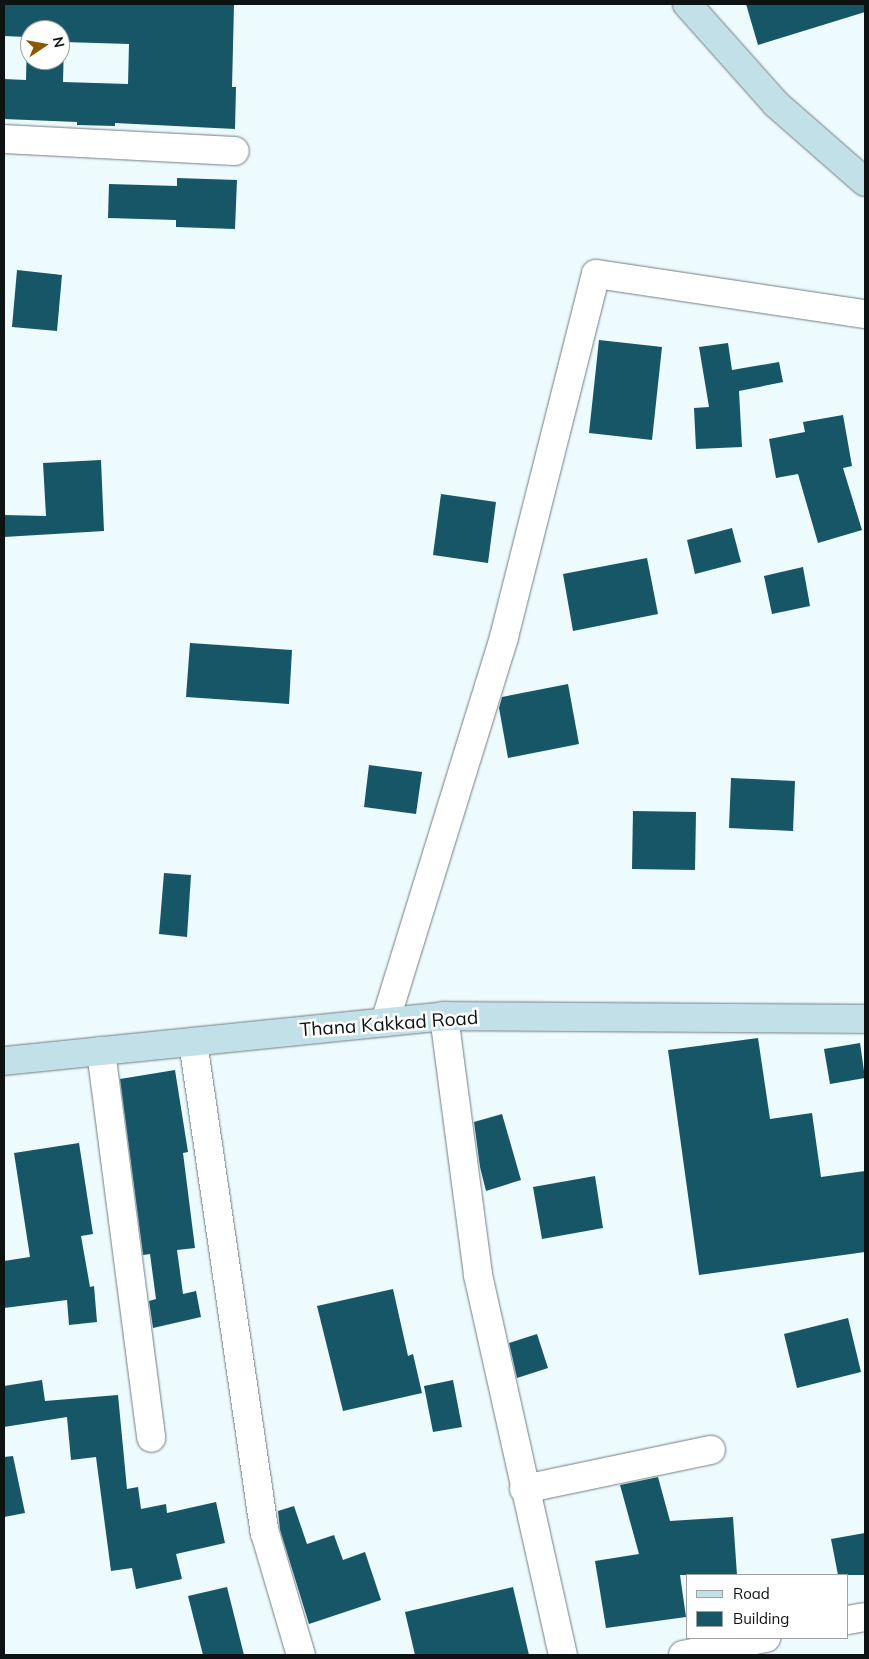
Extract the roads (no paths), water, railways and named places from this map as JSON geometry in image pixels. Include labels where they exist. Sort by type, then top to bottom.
[{"type":"main road","points":[[687,4],[776,104],[865,182]]},
{"type":"main road","name":"Thana Kakkad Road","points":[[4,1061],[444,1016],[865,1019]]},
{"type":"street","points":[[4,139],[235,151]]},
{"type":"street","points":[[385,1022],[504,637],[596,274],[865,314]]},
{"type":"street","points":[[444,1016],[478,1275],[524,1489],[563,1655]]},
{"type":"street","points":[[193,1042],[266,1533],[301,1655]]},
{"type":"street","points":[[101,1051],[151,1438]]},
{"type":"street","points":[[524,1489],[710,1450]]},
{"type":"street","points":[[849,1620],[865,1617]]},
{"type":"street","points":[[683,1655],[761,1639]]}]
